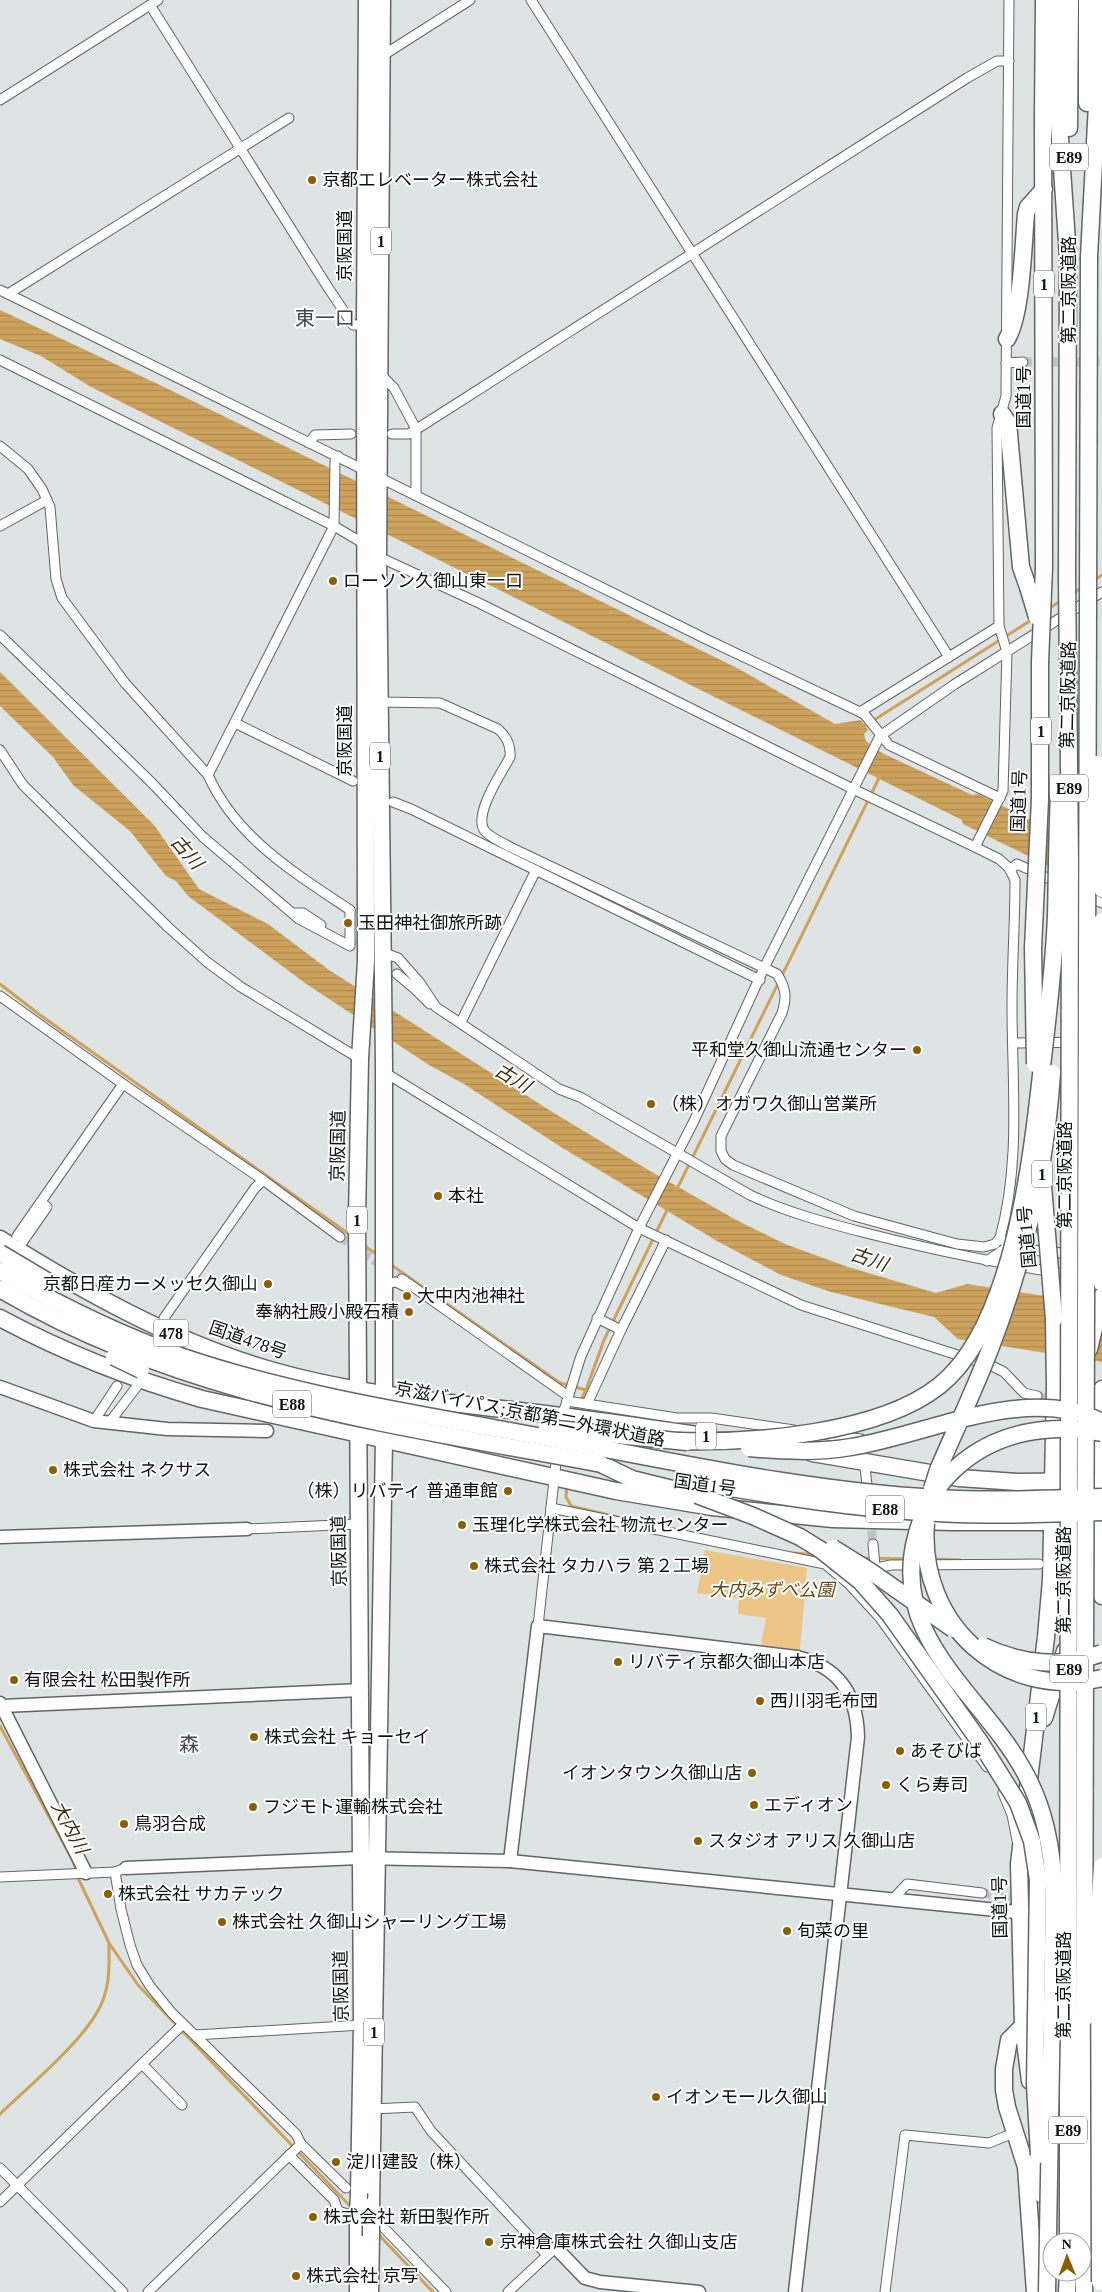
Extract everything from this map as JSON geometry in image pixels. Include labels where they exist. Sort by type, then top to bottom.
[{"type":"highway","name":"京阪国道","points":[[367,0],[365,325],[372,476],[372,545],[365,898],[366,961],[360,1055],[357,1217],[362,2025],[352,2191],[362,2212],[378,2232],[370,2292]]},
{"type":"highway","name":"京阪国道","points":[[372,476],[379,372],[382,0]]},
{"type":"highway","name":"国道1号","points":[[1044,0],[1042,117],[1044,189],[1044,568],[1040,655],[1040,799],[1034,899],[1033,1029],[1054,1319],[1054,1482],[1046,1637],[1019,1864],[1019,1912],[1023,2026],[1048,2240],[1047,2292]]},
{"type":"highway","points":[[1056,0],[1055,66],[1068,257]]},
{"type":"highway","name":"第二京阪道路","points":[[1068,2232],[1070,860],[1067,578],[1070,0]]},
{"type":"highway","name":"第二京阪道路","points":[[1084,2292],[1086,868],[1089,576],[1089,257],[1086,0]]},
{"type":"highway","points":[[1089,257],[1099,66],[1099,0]]},
{"type":"highway","points":[[1007,339],[1012,329],[1016,312],[1026,214],[1028,207],[1044,189]]},
{"type":"highway","points":[[1002,414],[1008,423],[1021,567],[1036,611],[1040,655]]},
{"type":"highway","name":"京阪国道","points":[[358,2292],[362,2212],[372,2109],[378,1858],[384,1438],[382,1401],[384,1068],[389,972],[382,952],[380,702],[372,545]]},
{"type":"highway","points":[[1089,576],[1102,889]]},
{"type":"highway","points":[[1067,578],[1056,916],[1056,992],[1052,1083],[1042,1160],[1034,1206],[1015,1276],[993,1344],[936,1477],[928,1509],[926,1551],[931,1578],[941,1605],[965,1641],[981,1654],[999,1665],[1036,1678],[1075,1682],[1102,1678]]},
{"type":"highway","points":[[678,1441],[757,1440],[818,1431],[868,1420],[908,1406],[925,1396],[952,1374],[963,1362],[975,1345],[995,1299],[1014,1236],[1024,1190],[1035,1129],[1056,916]]},
{"type":"highway","points":[[1102,921],[1099,1226],[1102,1283]]},
{"type":"highway","name":"国道478号","points":[[0,1239],[17,1243],[90,1293],[260,1367],[358,1389]]},
{"type":"highway","points":[[0,1253],[52,1284],[86,1301],[158,1322]]},
{"type":"highway","name":"京滋バイパス;京都第二外環状道路","points":[[0,1271],[98,1322],[179,1355],[268,1382],[382,1401],[698,1466],[824,1487],[936,1498],[1076,1504]]},
{"type":"highway","name":"京滋バイパス;京都第二外環状道路","points":[[0,1289],[86,1334],[129,1352],[171,1368],[253,1394],[312,1408],[760,1493],[882,1509],[989,1515],[1076,1504]]},
{"type":"highway","points":[[1030,1766],[1066,1646],[1073,1615],[1077,1587],[1076,1418],[1080,1391],[1102,1296]]},
{"type":"highway","points":[[0,1302],[141,1376]]},
{"type":"highway","points":[[0,1318],[91,1362],[141,1376],[202,1399],[358,1433]]},
{"type":"highway","name":"1","points":[[358,1389],[382,1401],[565,1404],[778,1447],[926,1474],[990,1481],[1054,1482],[1076,1504]]},
{"type":"highway","points":[[1102,1389],[1102,1596]]},
{"type":"highway","points":[[382,1401],[540,1427],[769,1450],[824,1450],[875,1443],[995,1412],[1032,1408],[1074,1412],[1102,1422]]},
{"type":"highway","points":[[1047,2292],[1054,1891],[1048,1832],[1041,1806],[1021,1765],[1002,1738],[947,1670],[925,1632],[914,1597],[912,1562],[919,1527],[935,1491],[948,1475],[977,1451],[995,1441],[1033,1430],[1073,1429],[1102,1433]]},
{"type":"highway","name":"国道1号","points":[[358,1433],[555,1478],[665,1500],[780,1515],[888,1521],[1053,1522],[1076,1504]]},
{"type":"highway","points":[[601,1464],[632,1479],[661,1485],[790,1527],[848,1556],[949,1627],[991,1650],[1012,1657],[1047,1663],[1077,1660],[1102,1653]]},
{"type":"highway","points":[[1076,1504],[1101,1486]]},
{"type":"highway","name":"E88","points":[[1101,1486],[1076,1504],[1102,1518]]},
{"type":"highway","points":[[1053,1522],[1068,1508],[1073,1499],[1076,1504]]},
{"type":"highway","points":[[722,1504],[800,1537],[822,1550],[860,1581],[890,1615],[980,1742],[1006,1781],[1024,1816],[1032,1841],[1038,1880],[1035,2084],[1047,2292]]},
{"type":"highway","points":[[1101,2287],[1098,1914],[1102,1866]]},
{"type":"highway","points":[[1023,2026],[1010,2040],[1004,2069],[1006,2098],[1026,2167],[1035,2292]]},
{"type":"highway","points":[[1101,2287],[1102,2240]]},
{"type":"street","points":[[382,56],[470,0]]},
{"type":"street","points":[[531,0],[949,657]]},
{"type":"street","points":[[975,847],[999,799],[1004,783],[1006,649],[1000,628],[997,428],[1006,396],[1009,0]]},
{"type":"street","points":[[0,100],[154,3],[240,148],[327,286],[354,324],[365,325]]},
{"type":"street","points":[[392,434],[409,434],[967,78],[997,61],[1009,61]]},
{"type":"street","points":[[4,292],[289,118]]},
{"type":"street","points":[[4,292],[337,459],[416,495],[699,636],[862,714],[877,737],[889,745],[999,799]]},
{"type":"street","points":[[0,360],[335,523],[481,604],[853,789],[999,859],[1010,870],[1015,880],[1013,1043],[1015,1149],[1011,1185],[1000,1238],[995,1244],[975,1247],[957,1244],[854,1216],[762,1179],[725,1159],[721,1150],[721,1136],[782,1013],[786,998],[785,988],[777,974],[488,835],[483,828],[481,819],[486,803],[510,758],[510,750],[505,735],[498,729],[440,703],[380,702]]},
{"type":"street","points":[[1006,363],[1023,362]]},
{"type":"street","points":[[379,372],[394,388],[416,429],[416,495]]},
{"type":"street","points":[[309,444],[315,435],[351,434]]},
{"type":"street","points":[[0,446],[28,469],[47,500],[52,516],[56,579],[62,598],[125,682],[208,775],[215,791],[229,812],[264,849],[350,910]]},
{"type":"street","points":[[208,775],[335,523],[337,459]]},
{"type":"street","points":[[0,526],[47,500]]},
{"type":"street","points":[[510,1861],[565,1404],[597,1318],[760,980],[764,968],[860,776],[877,737],[1006,649],[1102,592]]},
{"type":"street","points":[[862,714],[949,657],[1000,628]]},
{"type":"street","points":[[0,634],[152,783],[203,837],[300,919],[350,946],[350,910]]},
{"type":"street","points":[[235,723],[352,781]]},
{"type":"street","points":[[0,750],[23,785],[169,928],[207,962],[241,987],[360,1055]]},
{"type":"street","points":[[393,802],[411,809],[760,980]]},
{"type":"street","points":[[1010,870],[1018,864],[1102,903]]},
{"type":"street","points":[[461,1022],[536,870]]},
{"type":"street","points":[[350,910],[365,898]]},
{"type":"street","points":[[295,913],[303,913],[347,942]]},
{"type":"street","points":[[382,952],[398,958],[436,1007]]},
{"type":"street","points":[[389,972],[415,989],[428,1003],[461,1022],[559,1089],[580,1097],[676,1156],[780,1209],[916,1246],[987,1261],[1102,1279]]},
{"type":"street","points":[[0,996],[123,1084],[263,1180],[340,1237]]},
{"type":"street","points":[[1013,1043],[1102,1042]]},
{"type":"street","points":[[384,1068],[640,1226],[666,1240],[801,1305],[992,1366],[1004,1372],[1024,1393],[1037,1396]]},
{"type":"street","points":[[17,1243],[41,1202],[123,1084]]},
{"type":"street","points":[[158,1322],[186,1286],[255,1188],[263,1180]]},
{"type":"street","points":[[17,1243],[47,1207],[41,1202]]},
{"type":"street","points":[[1000,1238],[1009,1246],[1102,1258]]},
{"type":"street","points":[[587,1404],[666,1240]]},
{"type":"street","points":[[987,1261],[1009,1246]]},
{"type":"street","points":[[402,1279],[427,1296],[565,1404],[587,1404],[677,1418],[711,1418],[861,1439],[862,1444]]},
{"type":"street","points":[[384,1284],[396,1282],[427,1296]]},
{"type":"street","points":[[158,1322],[179,1286],[186,1286]]},
{"type":"street","points":[[597,1318],[621,1330]]},
{"type":"street","points":[[110,1423],[141,1376]]},
{"type":"street","points":[[94,1421],[117,1386]]},
{"type":"street","points":[[0,1387],[94,1421],[167,1429],[267,1431]]},
{"type":"street","points":[[865,1468],[868,1493]]},
{"type":"street","points":[[551,1508],[826,1564],[849,1584],[880,1618],[1007,1799],[1012,1815],[1019,1864]]},
{"type":"street","points":[[0,1537],[359,1524]]},
{"type":"street","points":[[873,1544],[875,1566]]},
{"type":"street","points":[[849,1584],[862,1571],[875,1566],[1039,1564]]},
{"type":"street","points":[[538,1626],[797,1657],[816,1663],[836,1676],[852,1700],[858,1720],[858,1737],[795,2292]]},
{"type":"street","points":[[84,1873],[1,1704],[361,1690]]},
{"type":"street","points":[[0,1877],[360,1858],[510,1861],[1102,1921]]},
{"type":"street","points":[[121,1870],[121,1909],[137,1965],[150,1986],[183,2024],[296,2134],[301,2144],[352,2191]]},
{"type":"street","points":[[893,1899],[906,1884],[982,1893]]},
{"type":"street","points":[[0,2202],[183,2024]]},
{"type":"street","points":[[195,2035],[362,2025]]},
{"type":"street","points":[[142,2064],[182,2105]]},
{"type":"street","points":[[372,2109],[415,2107],[431,2131],[552,2251],[585,2278],[622,2288],[699,2292]]},
{"type":"street","points":[[885,2292],[904,2135],[989,2143],[1016,2132]]},
{"type":"street","points":[[148,2292],[301,2144]]},
{"type":"street","points":[[289,2155],[334,2200],[338,2211],[362,2212]]},
{"type":"street","points":[[0,2168],[123,2292]]},
{"type":"street","points":[[378,2232],[446,2292]]},
{"type":"street","points":[[508,2292],[552,2251]]},
{"type":"green space","name":"大内みずべ公園","points":[[705,1550],[807,1568],[800,1650],[761,1645],[766,1618],[738,1614],[739,1599],[697,1593]]},
{"type":"shaded area","points":[[0,310],[162,386],[739,669],[835,724],[861,720],[868,730],[864,734],[866,741],[882,753],[972,795],[978,794],[1102,855],[1102,892],[963,824],[962,820],[91,387],[41,356],[0,339]]},
{"type":"shaded area","points":[[0,672],[154,825],[199,889],[268,924],[329,970],[554,1113],[738,1221],[785,1244],[848,1267],[936,1293],[967,1284],[1102,1305],[1102,1362],[958,1339],[934,1317],[831,1292],[781,1275],[717,1241],[561,1147],[464,1084],[429,1065],[305,983],[188,896],[176,881],[166,876],[130,831],[73,785],[53,757],[0,706]]},
{"type":"waterway","points":[[1093,581],[1102,575]]},
{"type":"waterway","points":[[1072,594],[1083,587]]},
{"type":"waterway","points":[[1048,609],[1062,600]]},
{"type":"waterway","points":[[863,727],[1033,619]]},
{"type":"waterway","points":[[676,1191],[881,774]]},
{"type":"waterway","points":[[0,984],[40,1015],[353,1237]]},
{"type":"waterway","points":[[574,1413],[586,1390],[604,1340],[668,1208]]},
{"type":"waterway","points":[[362,1244],[379,1256]]},
{"type":"waterway","points":[[390,1264],[560,1383],[586,1390]]},
{"type":"waterway","points":[[567,1486],[566,1497],[571,1506],[634,1521]]},
{"type":"waterway","points":[[794,1553],[817,1555]]},
{"type":"waterway","points":[[861,1558],[907,1559]]},
{"type":"waterway","points":[[934,1559],[960,1560]]},
{"type":"waterway","name":"大内川","points":[[0,1726],[73,1861],[79,1880],[109,1943],[138,1985],[352,2208]]},
{"type":"waterway","points":[[0,2114],[59,2059],[98,2012],[107,1984],[109,1944]]},
{"type":"waterway","points":[[378,2234],[433,2292]]},
{"type":"tunnel","points":[[1023,362],[1102,362]]},
{"type":"tunnel","points":[[347,941],[397,974]]},
{"type":"tunnel","points":[[340,1237],[402,1279]]},
{"type":"tunnel","points":[[1037,1396],[1089,1404]]},
{"type":"tunnel","points":[[870,1517],[873,1544]]},
{"type":"tunnel","points":[[982,1893],[1041,1901]]},
{"type":"place","name":"京都エレベーター株式会社","points":[[312,180]]},
{"type":"place","name":"ローソン久御山東一口","points":[[333,581]]},
{"type":"place","name":"玉田神社御旅所跡","points":[[348,923]]},
{"type":"place","name":"平和堂久御山流通センター","points":[[917,1050]]},
{"type":"place","name":"（株）オガワ久御山営業所","points":[[651,1104]]},
{"type":"place","name":"本社","points":[[438,1196]]},
{"type":"place","name":"京都日産カーメッセ久御山","points":[[268,1284]]},
{"type":"place","name":"大中内池神社","points":[[407,1296]]},
{"type":"place","name":"奉納社殿小殿石積","points":[[409,1312]]},
{"type":"place","name":"株式会社 ネクサス","points":[[53,1470]]},
{"type":"place","name":"（株）リバティ 普通車館","points":[[508,1491]]},
{"type":"place","name":"玉理化学株式会社 物流センター","points":[[462,1525]]},
{"type":"place","name":"株式会社 タカハラ 第２工場","points":[[474,1566]]},
{"type":"place","name":"リバティ京都久御山本店","points":[[618,1662]]},
{"type":"place","name":"有限会社 松田製作所","points":[[14,1680]]},
{"type":"place","name":"西川羽毛布団","points":[[760,1701]]},
{"type":"place","name":"株式会社 キョーセイ","points":[[254,1737]]},
{"type":"place","name":"あそびば","points":[[900,1751]]},
{"type":"place","name":"イオンタウン久御山店","points":[[752,1773]]},
{"type":"place","name":"くら寿司","points":[[886,1785]]},
{"type":"place","name":"エディオン","points":[[754,1805]]},
{"type":"place","name":"フジモト運輸株式会社","points":[[253,1807]]},
{"type":"place","name":"鳥羽合成","points":[[124,1824]]},
{"type":"place","name":"スタジオ アリス 久御山店","points":[[698,1841]]},
{"type":"place","name":"株式会社 サカテック","points":[[108,1894]]},
{"type":"place","name":"株式会社 久御山シャーリング工場","points":[[222,1922]]},
{"type":"place","name":"旬菜の里","points":[[787,1931]]},
{"type":"place","name":"イオンモール久御山","points":[[656,2097]]},
{"type":"place","name":"淀川建設（株）","points":[[336,2162]]},
{"type":"place","name":"株式会社 新田製作所","points":[[313,2217]]},
{"type":"place","name":"京神倉庫株式会社 久御山支店","points":[[489,2242]]},
{"type":"place","name":"株式会社 京写","points":[[296,2276]]},
{"type":"district","name":"東一口","points":[[325,318]]},
{"type":"district","name":"森","points":[[189,1744]]},
{"type":"water label","name":"古川","points":[[187,852]]},
{"type":"water label","name":"古川","points":[[513,1078]]},
{"type":"water label","name":"古川","points":[[869,1259]]}]
